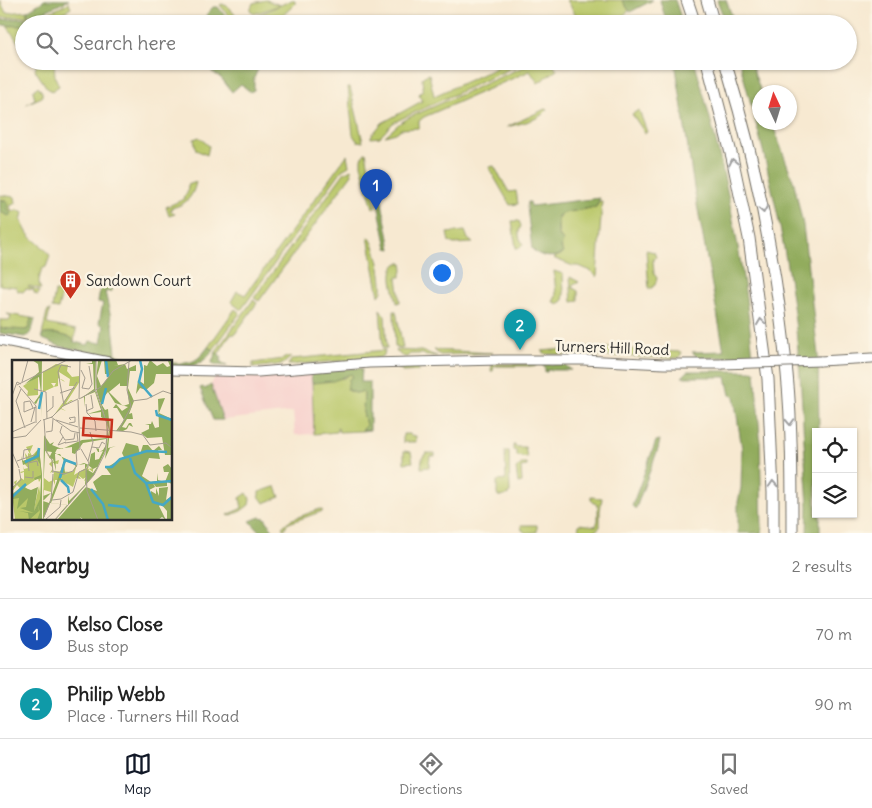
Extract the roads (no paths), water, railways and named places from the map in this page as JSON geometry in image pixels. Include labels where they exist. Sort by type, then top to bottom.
[{"type":"highway","points":[[687,0],[692,15]]},
{"type":"highway","points":[[707,0],[711,15]]},
{"type":"highway","points":[[709,70],[732,157],[749,238],[768,379],[774,492],[773,533]]},
{"type":"highway","points":[[727,70],[759,190],[773,268],[787,374],[791,428],[792,533]]},
{"type":"street","points":[[0,340],[99,360]]},
{"type":"street","name":"Turners Hill Road","points":[[172,370],[258,372],[369,363],[500,360],[722,364],[820,362],[872,358]]},
{"type":"place","name":"Kelso Close","points":[[376,210]]},
{"type":"place","name":"Sandown Court","points":[[70,300]]},
{"type":"place","name":"Philip Webb","points":[[520,350]]}]
